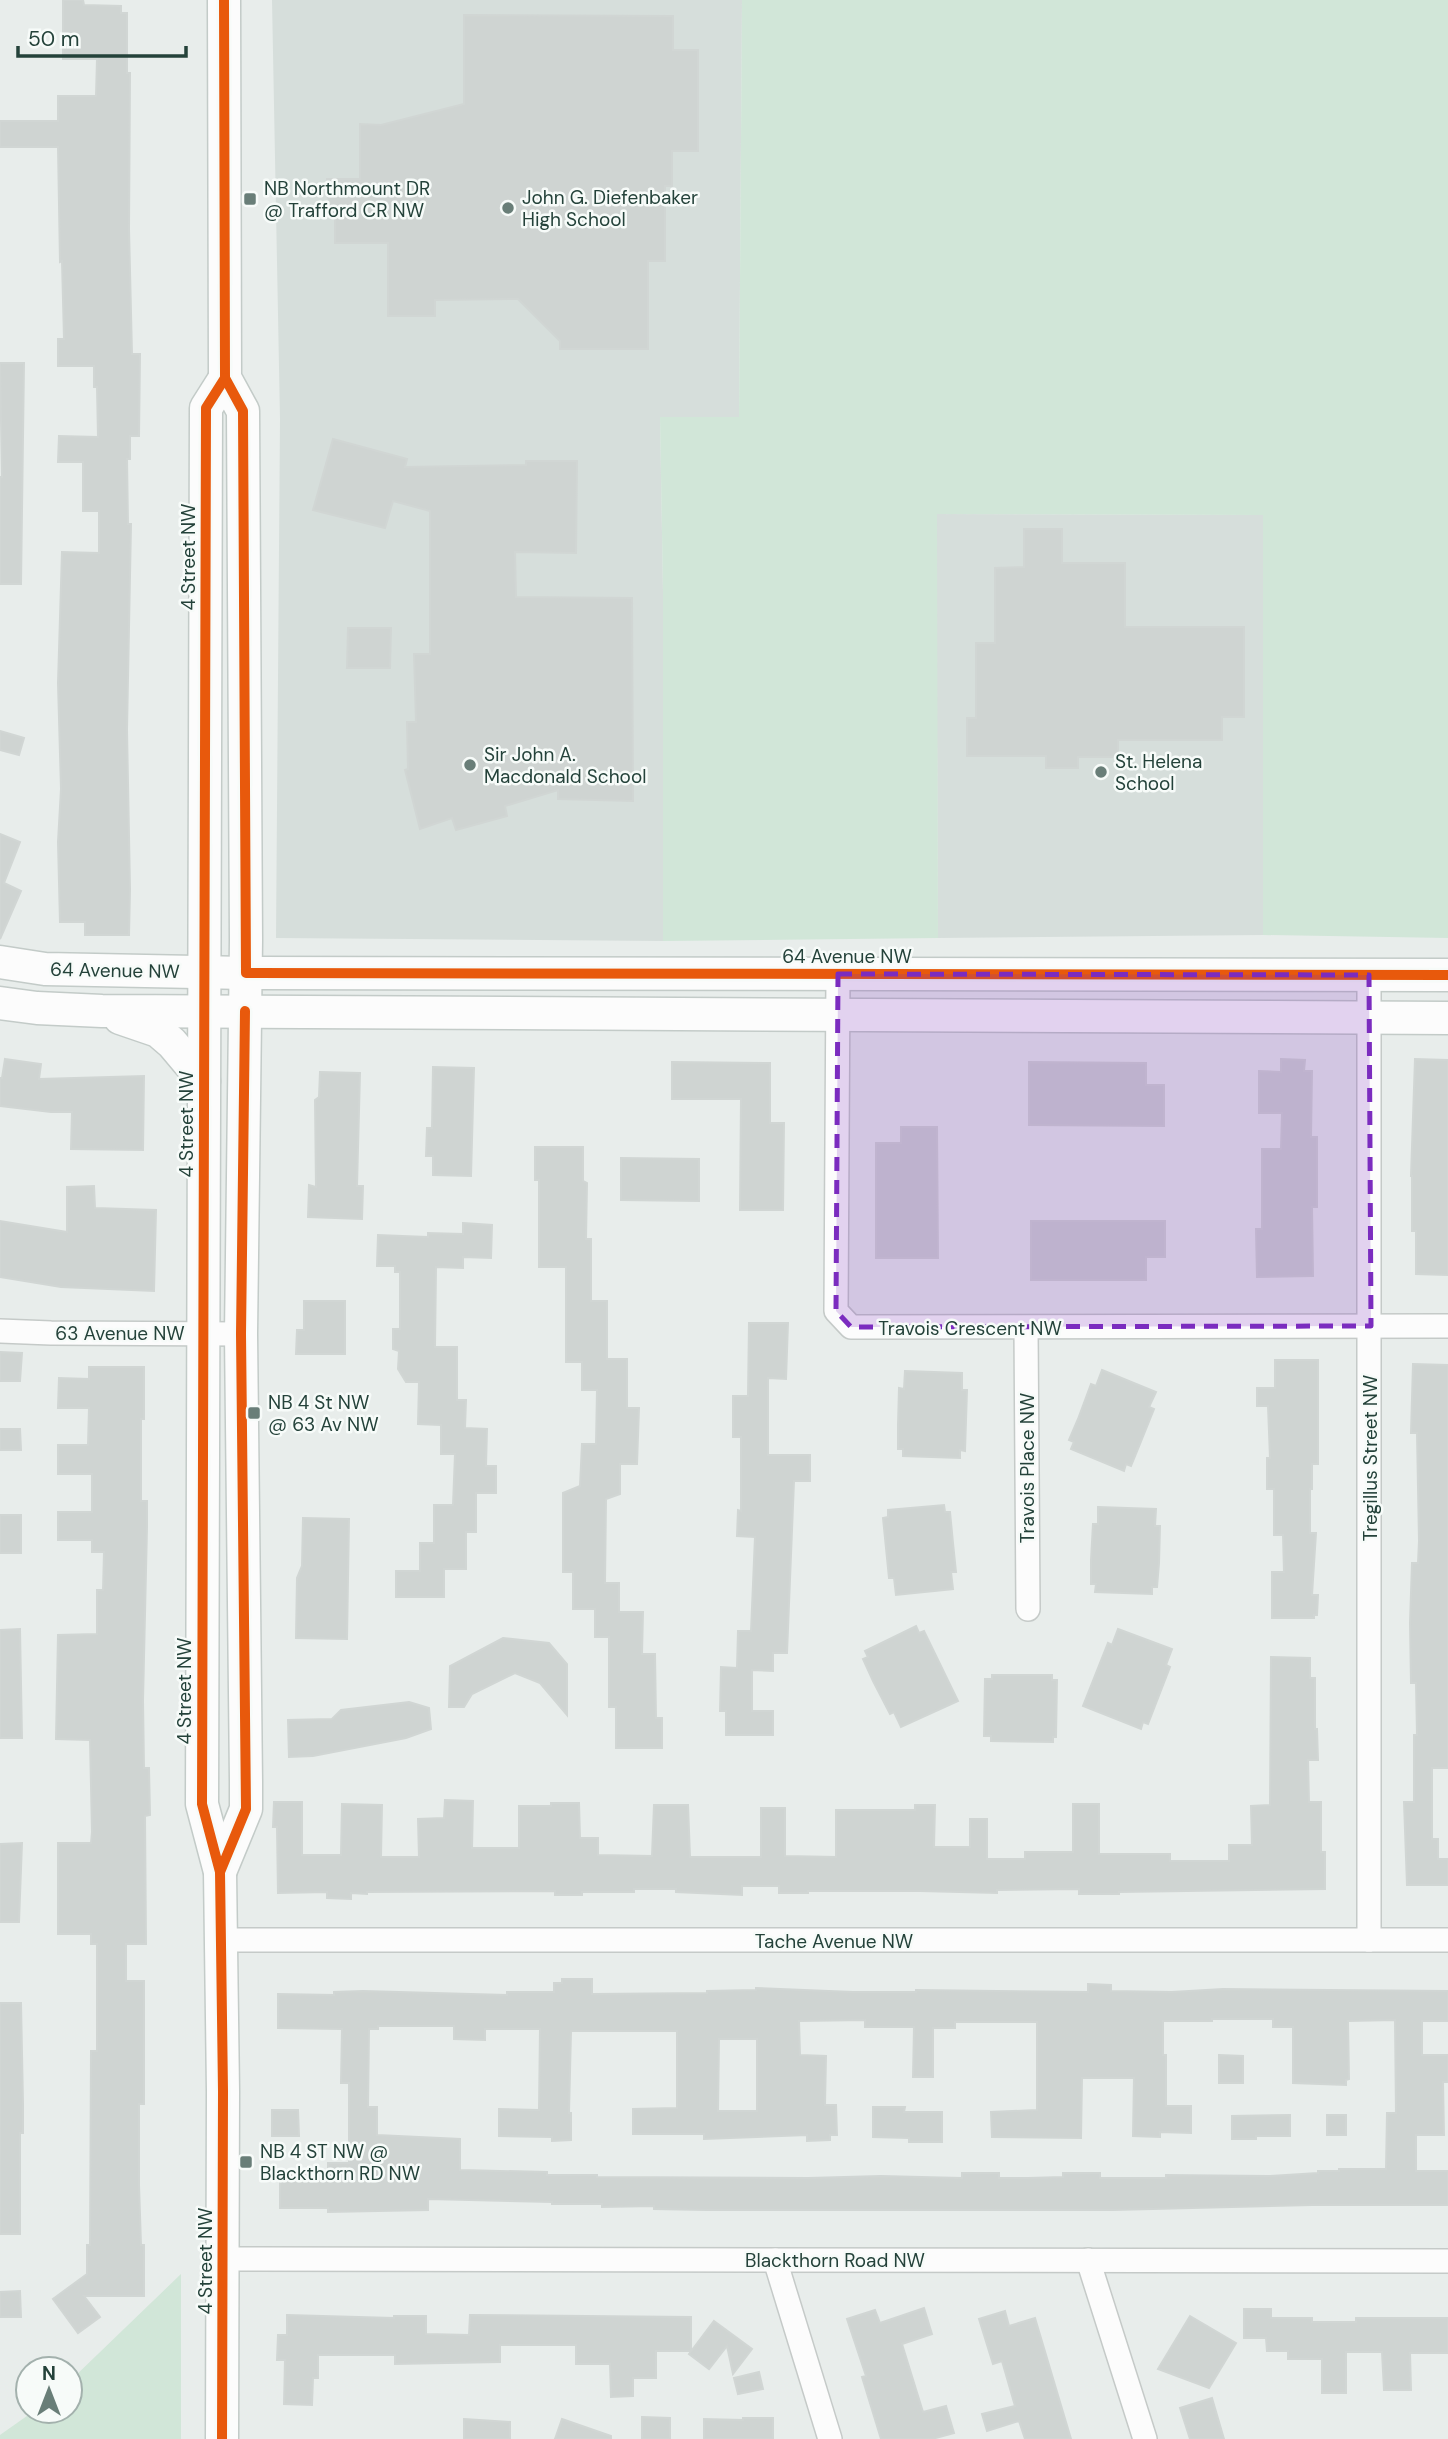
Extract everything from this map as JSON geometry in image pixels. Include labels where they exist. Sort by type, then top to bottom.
[{"type":"main road","name":"4 Street NW","points":[[220,1872],[246,1809],[241,1334],[246,973],[243,411],[225,378],[224,0]]},
{"type":"main road","name":"4 Street NW","points":[[222,2439],[220,1872],[202,1804],[201,1333],[206,408],[225,378]]},
{"type":"main road","name":"64 Avenue NW","points":[[0,962],[45,969],[246,973],[1448,975]]},
{"type":"main road","name":"64 Avenue NW","points":[[0,1003],[102,1011],[1448,1018]]},
{"type":"main road","points":[[102,1011],[158,1031],[172,1043],[204,1081]]},
{"type":"street","name":"Travois Crescent NW","points":[[838,974],[836,1311],[851,1327],[1448,1326]]},
{"type":"street","name":"Tregillus Street NW","points":[[1369,1940],[1370,975]]},
{"type":"street","name":"Travois Place NW","points":[[1026,1328],[1028,1609]]},
{"type":"street","name":"63 Avenue NW","points":[[0,1331],[241,1334]]},
{"type":"street","name":"Tache Avenue NW","points":[[220,1940],[1448,1940]]},
{"type":"street","name":"Blackthorn Road NW","points":[[223,2259],[1448,2261]]},
{"type":"street","points":[[775,2260],[830,2439]]},
{"type":"street","points":[[1088,2260],[1144,2439]]},
{"type":"highlighted area","points":[[838,974],[1369,975],[1371,1326],[851,1327],[836,1311]]},
{"type":"shaded area","points":[[272,0],[742,0],[739,417],[660,417],[663,941],[276,938],[280,419]]},
{"type":"shaded area","name":"St. Helena School","points":[[936,514],[1264,515],[1263,935],[938,938]]},
{"type":"green space","points":[[742,0],[1448,0],[1448,938],[1263,935],[1263,515],[937,514],[938,938],[663,941],[660,417],[739,417]]},
{"type":"green space","points":[[181,2274],[181,2439],[0,2439],[0,2435],[14,2425],[84,2425],[84,2368]]},
{"type":"building","points":[[63,0],[83,0],[84,5],[121,6],[121,13],[127,13],[127,73],[130,73],[129,229],[132,354],[140,354],[139,436],[130,436],[130,459],[127,459],[128,524],[131,524],[127,730],[129,935],[85,935],[85,922],[60,922],[58,842],[61,789],[58,683],[62,552],[99,553],[99,511],[83,511],[83,462],[58,462],[59,436],[98,437],[97,387],[94,387],[94,366],[58,366],[58,339],[64,339],[58,147],[0,147],[0,121],[58,121],[58,96],[96,96],[97,59],[63,59]]},
{"type":"building","points":[[464,15],[673,16],[673,50],[698,50],[698,151],[672,151],[672,186],[665,186],[665,261],[648,261],[648,349],[560,349],[560,341],[518,299],[435,300],[435,316],[388,316],[388,243],[335,243],[335,220],[327,193],[327,179],[360,179],[360,124],[381,125],[464,104]]},
{"type":"building","points":[[0,363],[24,363],[21,584],[0,584]]},
{"type":"building","points":[[333,439],[407,459],[405,467],[526,465],[526,461],[577,461],[576,553],[515,552],[516,597],[632,598],[633,801],[558,799],[558,790],[505,806],[507,816],[456,830],[452,818],[420,829],[405,770],[408,769],[407,722],[416,722],[414,654],[430,654],[430,511],[393,501],[385,528],[313,510]]},
{"type":"building","points":[[1024,529],[1062,529],[1062,563],[1125,563],[1125,627],[1244,627],[1244,717],[1222,717],[1222,740],[1118,740],[1118,757],[1078,757],[1078,768],[1046,768],[1046,756],[967,756],[967,718],[976,718],[976,643],[995,643],[995,568],[1024,567]]},
{"type":"building","points":[[348,628],[391,628],[390,668],[347,668]]},
{"type":"building","points":[[0,731],[24,738],[19,755],[0,750]]},
{"type":"building","points":[[0,834],[20,842],[4,883],[21,891],[0,939]]},
{"type":"building","points":[[5,1059],[41,1064],[39,1079],[144,1076],[143,1150],[71,1149],[72,1112],[0,1106],[0,1078]]},
{"type":"building","points":[[1281,1059],[1305,1060],[1304,1071],[1312,1071],[1311,1137],[1317,1137],[1317,1207],[1312,1207],[1313,1276],[1257,1277],[1256,1229],[1262,1229],[1262,1149],[1281,1149],[1282,1113],[1259,1113],[1259,1071],[1281,1072]]},
{"type":"building","points":[[1415,1059],[1448,1060],[1448,1275],[1416,1274],[1416,1231],[1412,1231],[1411,1176]]},
{"type":"building","points":[[672,1062],[770,1063],[770,1123],[784,1123],[783,1210],[740,1210],[741,1099],[672,1099]]},
{"type":"building","points":[[1029,1062],[1146,1063],[1146,1085],[1164,1085],[1164,1126],[1029,1125]]},
{"type":"building","points":[[433,1067],[474,1068],[471,1176],[433,1175],[433,1156],[426,1156],[427,1128],[432,1128]]},
{"type":"building","points":[[320,1072],[360,1073],[357,1186],[363,1186],[362,1219],[308,1217],[309,1185],[316,1187],[315,1100],[319,1097]]},
{"type":"building","points":[[901,1127],[937,1127],[938,1258],[876,1258],[876,1143],[901,1143]]},
{"type":"building","points":[[535,1147],[583,1147],[583,1181],[587,1183],[586,1239],[591,1239],[591,1301],[607,1301],[607,1359],[627,1359],[627,1408],[639,1408],[637,1464],[620,1464],[620,1494],[606,1499],[605,1583],[619,1583],[619,1612],[643,1612],[642,1654],[655,1654],[656,1718],[662,1718],[662,1748],[616,1748],[616,1707],[609,1707],[609,1637],[595,1637],[595,1609],[573,1609],[573,1572],[563,1572],[563,1493],[580,1486],[582,1444],[596,1444],[597,1390],[582,1390],[582,1362],[566,1362],[566,1267],[539,1267],[539,1180],[535,1180]]},
{"type":"building","points":[[621,1158],[699,1159],[699,1201],[621,1200]]},
{"type":"building","points":[[94,1186],[95,1208],[156,1210],[154,1291],[61,1287],[0,1277],[0,1221],[67,1232],[67,1187]]},
{"type":"building","points":[[1031,1221],[1165,1221],[1165,1257],[1146,1257],[1146,1280],[1031,1280]]},
{"type":"building","points":[[463,1223],[492,1225],[491,1258],[463,1257],[463,1268],[436,1267],[435,1347],[457,1347],[457,1400],[466,1400],[465,1428],[487,1429],[486,1466],[496,1466],[496,1493],[476,1493],[476,1532],[466,1532],[466,1569],[444,1569],[444,1597],[396,1597],[396,1571],[420,1571],[420,1543],[434,1543],[434,1505],[453,1505],[455,1454],[441,1454],[441,1425],[418,1424],[419,1382],[406,1382],[398,1369],[399,1351],[393,1349],[393,1329],[400,1329],[400,1272],[395,1272],[395,1266],[377,1266],[378,1235],[428,1237],[428,1233],[463,1234]]},
{"type":"building","points":[[304,1301],[345,1301],[345,1354],[296,1354],[297,1330],[304,1330]]},
{"type":"building","points":[[749,1323],[788,1323],[786,1379],[768,1378],[768,1455],[810,1455],[810,1481],[794,1481],[787,1653],[773,1653],[773,1671],[752,1670],[752,1711],[773,1711],[773,1735],[726,1735],[726,1711],[720,1711],[721,1667],[737,1668],[738,1631],[751,1631],[755,1537],[737,1536],[738,1510],[741,1511],[741,1437],[733,1437],[733,1396],[748,1396]]},
{"type":"building","points":[[0,1352],[22,1353],[20,1381],[0,1381]]},
{"type":"building","points":[[1275,1360],[1318,1360],[1318,1464],[1312,1464],[1310,1489],[1310,1533],[1316,1533],[1312,1595],[1318,1595],[1317,1615],[1314,1615],[1314,1618],[1272,1618],[1272,1572],[1284,1572],[1283,1535],[1274,1535],[1274,1489],[1267,1489],[1267,1458],[1270,1458],[1268,1406],[1257,1406],[1257,1388],[1275,1388]]},
{"type":"building","points":[[1413,1364],[1448,1365],[1448,1768],[1432,1768],[1432,1839],[1438,1839],[1438,1859],[1448,1859],[1448,1885],[1407,1885],[1404,1802],[1414,1802],[1414,1735],[1417,1735],[1416,1683],[1411,1683],[1410,1623],[1412,1563],[1418,1563],[1419,1541],[1417,1433],[1411,1433]]},
{"type":"building","points":[[89,1367],[144,1367],[141,1501],[147,1501],[147,1527],[143,1701],[144,1768],[149,1768],[150,1815],[145,1816],[146,1944],[126,1944],[126,1981],[144,1981],[144,2104],[139,2104],[139,2185],[141,2245],[144,2245],[144,2296],[84,2296],[100,2317],[78,2333],[53,2299],[87,2274],[87,2245],[90,2245],[91,2051],[97,2051],[97,1944],[91,1944],[91,1934],[58,1934],[58,1843],[91,1843],[92,1832],[90,1740],[56,1739],[58,1635],[97,1634],[97,1590],[103,1590],[104,1552],[92,1552],[92,1540],[58,1540],[58,1512],[92,1512],[92,1474],[58,1474],[58,1445],[88,1445],[89,1408],[58,1408],[59,1378],[89,1379]]},
{"type":"building","points":[[1102,1370],[1156,1392],[1149,1407],[1154,1409],[1140,1444],[1131,1466],[1126,1464],[1124,1471],[1071,1449],[1074,1442],[1069,1440],[1091,1384],[1096,1386]]},
{"type":"building","points":[[905,1371],[962,1373],[962,1390],[967,1390],[965,1451],[960,1450],[960,1458],[903,1456],[903,1449],[898,1449],[899,1388],[904,1389]]},
{"type":"building","points":[[0,1429],[20,1429],[21,1450],[0,1450]]},
{"type":"building","points":[[944,1505],[945,1512],[950,1512],[956,1572],[951,1572],[953,1589],[896,1595],[894,1578],[889,1578],[883,1518],[888,1517],[888,1510]]},
{"type":"building","points":[[1098,1507],[1156,1509],[1155,1526],[1160,1526],[1159,1563],[1157,1587],[1152,1587],[1152,1594],[1095,1592],[1096,1584],[1091,1584],[1091,1560],[1093,1524],[1098,1524]]},
{"type":"building","points":[[0,1515],[21,1515],[21,1553],[0,1553]]},
{"type":"building","points":[[303,1518],[349,1519],[347,1639],[296,1638],[297,1578],[302,1566]]},
{"type":"building","points":[[916,1626],[919,1633],[924,1631],[958,1701],[901,1727],[894,1712],[890,1714],[863,1659],[868,1657],[865,1651]]},
{"type":"building","points":[[20,1629],[22,1738],[0,1738],[0,1630]]},
{"type":"building","points":[[1118,1629],[1172,1649],[1166,1665],[1170,1667],[1148,1724],[1143,1722],[1141,1729],[1083,1706],[1108,1643],[1112,1645]]},
{"type":"building","points":[[503,1638],[549,1643],[567,1664],[567,1715],[540,1683],[515,1673],[472,1694],[464,1707],[449,1707],[450,1666]]},
{"type":"building","points":[[1271,1657],[1310,1658],[1310,1678],[1315,1678],[1318,1760],[1308,1760],[1309,1802],[1321,1802],[1321,1852],[1325,1852],[1325,1889],[1119,1894],[1079,1894],[1079,1889],[997,1890],[997,1893],[779,1893],[779,1886],[742,1886],[742,1895],[676,1892],[676,1889],[634,1889],[634,1892],[582,1892],[582,1895],[555,1895],[555,1891],[367,1892],[351,1893],[351,1899],[327,1898],[327,1892],[278,1893],[274,1802],[302,1802],[302,1855],[341,1855],[342,1804],[382,1805],[381,1857],[419,1857],[418,1819],[444,1818],[445,1800],[473,1801],[472,1848],[519,1848],[519,1806],[579,1803],[580,1838],[598,1838],[598,1855],[652,1856],[654,1805],[688,1805],[690,1857],[761,1857],[761,1808],[785,1808],[785,1856],[836,1857],[836,1810],[915,1810],[915,1805],[935,1805],[934,1847],[970,1847],[970,1819],[987,1819],[987,1859],[1025,1859],[1025,1852],[1073,1852],[1073,1804],[1099,1804],[1099,1854],[1170,1854],[1170,1861],[1229,1861],[1229,1845],[1252,1845],[1251,1806],[1270,1805]]},
{"type":"building","points":[[992,1675],[1052,1675],[1052,1680],[1057,1680],[1056,1737],[1053,1737],[1053,1742],[991,1741],[991,1736],[984,1736],[985,1679],[992,1679]]},
{"type":"building","points":[[409,1702],[429,1708],[431,1729],[406,1738],[313,1756],[289,1757],[288,1720],[332,1719],[341,1710]]},
{"type":"building","points":[[22,1843],[19,1922],[0,1922],[0,1844]]},
{"type":"building","points":[[562,1979],[592,1979],[592,1994],[707,1993],[756,1988],[853,1992],[1088,1992],[1088,1984],[1111,1985],[1111,1991],[1448,1991],[1448,2021],[1422,2021],[1422,2055],[1448,2055],[1448,2082],[1443,2082],[1444,2135],[1416,2135],[1416,2171],[1448,2171],[1448,2205],[1113,2210],[706,2210],[428,2199],[428,2210],[328,2212],[328,2208],[280,2208],[280,2172],[328,2172],[328,2163],[349,2163],[349,2083],[341,2083],[342,2029],[278,2028],[278,1994],[334,1995],[334,1992],[363,1991],[507,1995],[507,1992],[554,1992],[554,1983],[562,1983]],"holes":[[[1273,2019],[1273,2027],[1293,2027],[1293,2083],[1346,2085],[1346,2080],[1349,2079],[1348,2021],[1395,2020],[1396,2113],[1387,2113],[1386,2169],[1339,2169],[1268,2176],[1166,2175],[1166,2178],[1100,2178],[1100,2173],[1063,2173],[1063,2177],[1028,2178],[999,2178],[999,2173],[962,2173],[962,2178],[597,2177],[547,2175],[547,2172],[460,2170],[460,2139],[377,2135],[377,2107],[368,2107],[369,2029],[378,2029],[378,2026],[454,2026],[454,2039],[485,2040],[485,2029],[540,2029],[539,2110],[499,2109],[499,2136],[571,2140],[571,2031],[677,2031],[677,2108],[633,2109],[633,2134],[704,2134],[704,2139],[807,2135],[807,2141],[830,2140],[830,2135],[837,2135],[836,2105],[825,2105],[826,2056],[800,2055],[799,2021],[865,2020],[865,2027],[914,2027],[913,2077],[933,2077],[933,2028],[955,2028],[955,2022],[1037,2022],[1037,2110],[991,2112],[992,2137],[1081,2138],[1082,2078],[1134,2078],[1133,2136],[1160,2137],[1160,2132],[1191,2133],[1191,2106],[1166,2106],[1163,2021]],[[719,2039],[757,2039],[757,2111],[718,2111]]]},
{"type":"building","points":[[0,2003],[21,2003],[23,2133],[20,2133],[20,2234],[0,2234]]},
{"type":"building","points":[[1219,2055],[1243,2056],[1243,2083],[1219,2083]]},
{"type":"building","points":[[873,2107],[905,2107],[904,2112],[942,2112],[942,2142],[909,2142],[909,2138],[873,2137]]},
{"type":"building","points":[[272,2110],[298,2110],[299,2136],[272,2136]]},
{"type":"building","points":[[1290,2115],[1290,2136],[1232,2139],[1232,2116]]},
{"type":"building","points":[[1327,2115],[1346,2115],[1346,2135],[1327,2135]]},
{"type":"building","points":[[20,2291],[21,2317],[0,2317],[0,2292]]},
{"type":"building","points":[[924,2308],[932,2334],[902,2344],[923,2412],[946,2406],[954,2433],[932,2439],[881,2439],[862,2377],[866,2376],[847,2319],[875,2310],[880,2323]]},
{"type":"building","points":[[1244,2309],[1271,2309],[1271,2318],[1312,2318],[1312,2322],[1356,2322],[1356,2318],[1448,2318],[1448,2353],[1410,2353],[1411,2390],[1384,2390],[1382,2352],[1346,2352],[1346,2393],[1322,2393],[1322,2359],[1288,2359],[1288,2351],[1267,2351],[1266,2338],[1244,2338]]},
{"type":"building","points":[[1005,2311],[1009,2326],[1035,2318],[1071,2439],[1025,2439],[1019,2421],[987,2431],[982,2414],[1015,2406],[1002,2361],[993,2364],[979,2319]]},
{"type":"building","points":[[287,2315],[394,2318],[426,2316],[426,2334],[469,2335],[470,2315],[691,2317],[691,2351],[656,2351],[656,2378],[633,2378],[633,2396],[611,2397],[610,2364],[576,2364],[576,2345],[500,2345],[500,2362],[395,2364],[395,2355],[318,2355],[318,2378],[313,2378],[312,2405],[284,2404],[285,2360],[277,2360],[278,2335],[287,2335]]},
{"type":"building","points":[[1190,2316],[1236,2343],[1209,2388],[1158,2369]]},
{"type":"building","points":[[714,2321],[752,2349],[733,2374],[727,2346],[709,2369],[689,2354]]},
{"type":"building","points":[[759,2372],[763,2389],[738,2394],[734,2378]]},
{"type":"building","points":[[1212,2398],[1224,2439],[1190,2439],[1180,2408]]},
{"type":"building","points":[[642,2417],[670,2418],[670,2439],[642,2439]]},
{"type":"building","points":[[773,2418],[773,2439],[704,2439],[704,2419]]},
{"type":"building","points":[[464,2419],[510,2422],[510,2439],[464,2439]]},
{"type":"building","points":[[562,2419],[611,2436],[611,2439],[555,2439]]},
{"type":"cycle path","points":[[224,0],[225,378],[243,411],[246,973],[1448,975]]},
{"type":"cycle path","points":[[222,2439],[223,2091],[220,1872],[202,1804],[202,1455],[206,408],[225,378]]},
{"type":"cycle path","points":[[220,1872],[246,1809],[241,1334],[245,1011]]},
{"type":"place","name":"NB Northmount DR @ Trafford CR NW","points":[[250,199]]},
{"type":"place","name":"John G. Diefenbaker High School","points":[[508,208]]},
{"type":"place","name":"Sir John A. Macdonald School","points":[[470,765]]},
{"type":"place","name":"St. Helena School","points":[[1101,772]]},
{"type":"place","name":"NB 4 St NW @ 63 Av NW","points":[[254,1413]]},
{"type":"place","name":"NB 4 ST NW @ Blackthorn RD NW","points":[[246,2162]]}]
